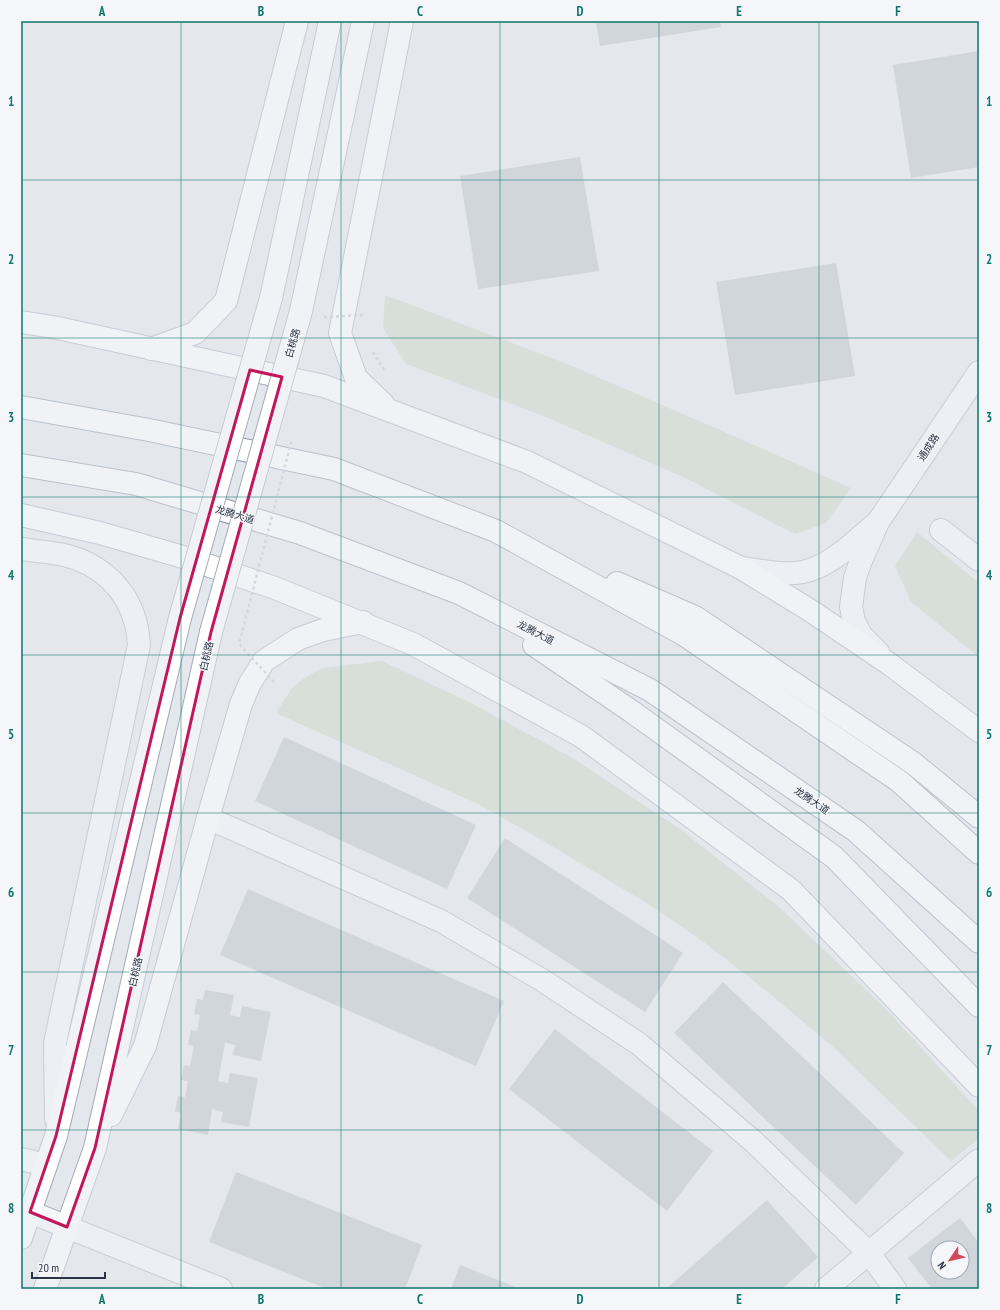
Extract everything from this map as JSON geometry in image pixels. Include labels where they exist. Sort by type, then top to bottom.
[{"type":"main road","points":[[151,348],[196,333],[226,301],[297,21]]},
{"type":"main road","points":[[21,1238],[56,1136],[180,618],[271,298],[330,21]]},
{"type":"main road","name":"白桃路","points":[[45,1289],[95,1148],[211,632],[301,311],[363,21]]},
{"type":"main road","points":[[390,411],[356,378],[340,333],[402,21]]},
{"type":"main road","points":[[21,322],[53,327],[324,386],[527,462],[741,568],[811,610],[888,663],[979,731]]},
{"type":"main road","points":[[21,407],[149,430],[334,469],[496,531],[695,617],[913,763],[979,816]]},
{"type":"main road","name":"龙腾大道","points":[[21,465],[136,484],[300,533],[459,593],[650,690],[856,830],[979,942]]},
{"type":"main road","points":[[21,515],[100,533],[183,557],[275,588],[363,622],[413,644],[581,736],[791,890],[979,1086]]},
{"type":"main road","points":[[496,531],[683,634],[899,781],[979,853]]},
{"type":"main road","points":[[459,593],[631,711],[834,857],[979,1006]]},
{"type":"main road","points":[[95,1148],[145,1046],[208,818],[241,704],[250,683],[264,661],[298,639],[323,630],[363,622]]},
{"type":"street","name":"通成路","points":[[878,522],[979,372]]},
{"type":"street","points":[[741,568],[788,573],[803,572],[836,556],[878,522]]},
{"type":"street","points":[[878,522],[855,578],[851,607],[854,621],[861,635],[888,663]]},
{"type":"street","points":[[941,530],[979,560]]},
{"type":"street","points":[[21,549],[65,555],[90,565],[110,578],[127,599],[136,624],[139,645],[55,1042],[56,1136]]},
{"type":"street","points":[[208,818],[442,921],[542,980],[639,1044],[754,1142],[869,1253],[895,1289]]},
{"type":"street","points":[[21,1159],[46,1165]]},
{"type":"street","points":[[826,1289],[979,1160]]},
{"type":"street","points":[[30,1212],[199,1285],[221,1289]]},
{"type":"path","points":[[321,324],[323,317],[366,315]]},
{"type":"path","points":[[371,347],[386,374]]},
{"type":"path","points":[[274,682],[239,644],[292,438]]},
{"type":"highlighted area","points":[[250,370],[282,377],[211,632],[95,1148],[67,1227],[30,1212],[56,1136],[180,618]]},
{"type":"green space","points":[[385,295],[565,363],[851,488],[826,523],[795,534],[683,477],[546,417],[406,364],[383,328]]},
{"type":"green space","points":[[917,532],[979,583],[979,657],[911,602],[895,566]]},
{"type":"green space","points":[[382,661],[471,703],[569,756],[676,826],[778,906],[884,1007],[979,1111],[977,1140],[951,1161],[832,1046],[768,992],[705,943],[648,904],[535,836],[478,804],[276,713],[292,688],[304,678],[322,668]]},
{"type":"building","points":[[596,21],[720,21],[721,27],[600,46]]},
{"type":"building","points":[[979,51],[979,167],[911,178],[893,65]]},
{"type":"building","points":[[580,157],[599,271],[478,289],[460,176]]},
{"type":"building","points":[[836,263],[855,376],[735,395],[716,282]]},
{"type":"building","points":[[284,737],[476,825],[447,889],[255,801]]},
{"type":"building","points":[[505,838],[683,953],[645,1012],[467,898]]},
{"type":"building","points":[[248,889],[504,1001],[476,1066],[220,955]]},
{"type":"building","points":[[723,982],[904,1153],[856,1205],[674,1033]]},
{"type":"building","points":[[205,990],[234,995],[230,1015],[240,1017],[242,1006],[271,1012],[261,1061],[233,1055],[235,1045],[225,1043],[218,1081],[228,1083],[230,1073],[258,1078],[249,1127],[221,1122],[223,1112],[212,1109],[208,1135],[178,1129],[181,1113],[175,1111],[178,1096],[185,1097],[188,1081],[181,1080],[184,1065],[190,1066],[194,1046],[188,1045],[191,1030],[197,1031],[200,1015],[194,1014],[197,999],[203,1000]]},
{"type":"building","points":[[555,1029],[713,1151],[667,1211],[509,1089]]},
{"type":"building","points":[[236,1172],[422,1245],[405,1289],[327,1289],[209,1242]]},
{"type":"building","points":[[767,1200],[818,1257],[782,1289],[666,1289]]},
{"type":"building","points":[[960,1218],[979,1243],[979,1289],[932,1289],[908,1258],[930,1241],[930,1280],[970,1280],[970,1240],[931,1240]]},
{"type":"building","points":[[460,1265],[521,1289],[451,1289]]}]
